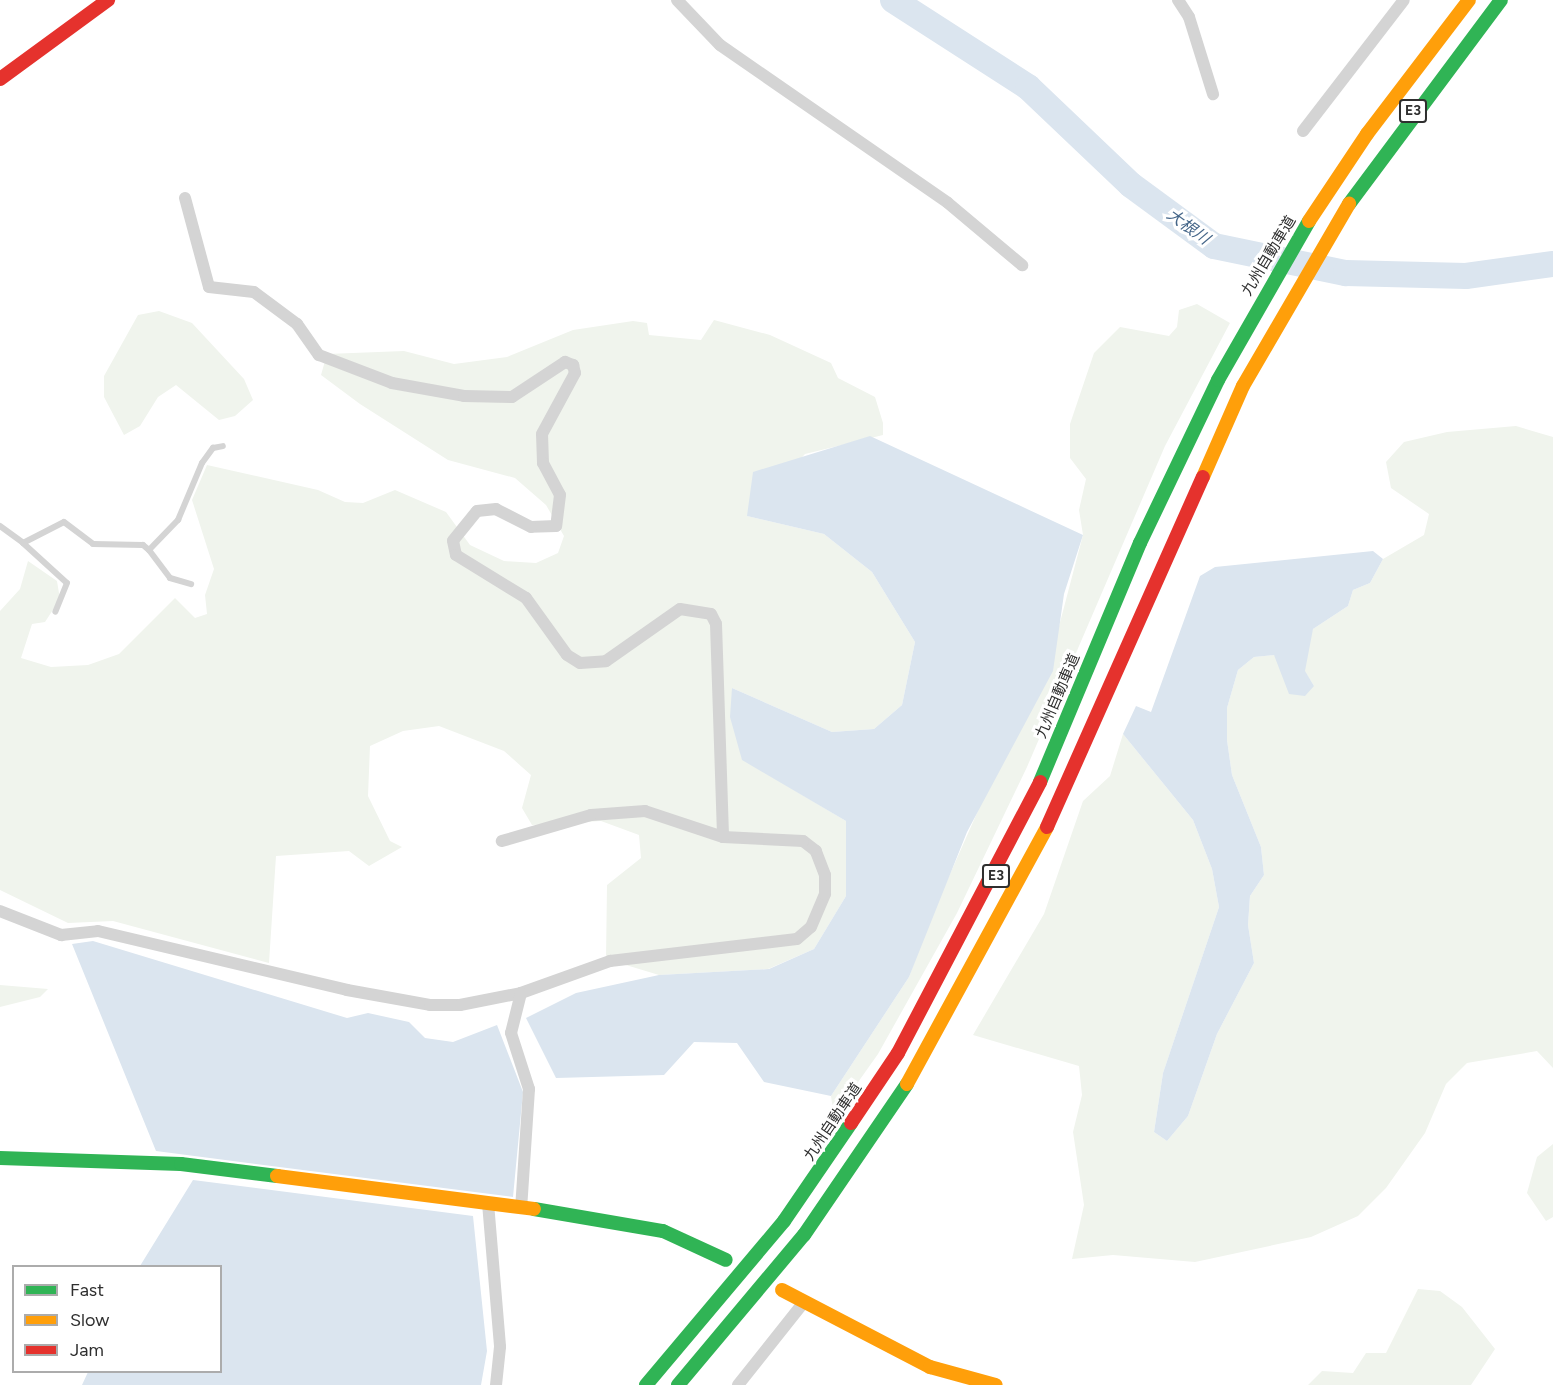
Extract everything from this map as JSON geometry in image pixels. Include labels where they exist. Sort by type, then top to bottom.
[{"type":"main road","points":[[0,79],[108,0]]},
{"type":"main road","name":"九州自動車道","points":[[646,1385],[784,1221],[865,1105],[942,979],[1025,817],[1140,543],[1254,314],[1306,226],[1367,134],[1469,0]]},
{"type":"main road","name":"E3","points":[[678,1385],[804,1235],[937,1036],[1044,833],[1180,520],[1283,315],[1333,229],[1392,140],[1502,0]]},
{"type":"main road","points":[[0,1158],[181,1164],[639,1224],[726,1260]]},
{"type":"main road","points":[[782,1290],[930,1367],[996,1385]]},
{"type":"street","points":[[677,0],[720,45],[948,203],[1022,265]]},
{"type":"street","points":[[1178,0],[1189,16],[1213,94]]},
{"type":"street","points":[[1303,131],[1404,0]]},
{"type":"street","points":[[184,198],[208,287],[254,292],[297,324],[319,354],[393,383],[464,396],[512,397],[565,362],[573,365],[575,373],[542,434],[543,464],[560,495],[556,526],[531,527],[496,509],[477,511],[453,541],[456,555],[526,598],[567,655],[580,663],[606,661],[680,609],[711,614],[716,624],[723,837]]},
{"type":"street","points":[[0,911],[61,935],[98,930],[430,1005],[520,993],[610,961],[769,945],[796,939],[811,927],[825,894],[816,851],[803,841],[723,837],[624,809],[502,841]]},
{"type":"street","points":[[520,993],[511,1033],[529,1089],[520,1208]]},
{"type":"street","points":[[488,1203],[500,1347],[496,1385]]},
{"type":"street","points":[[738,1385],[804,1302]]},
{"type":"lane","points":[[149,550],[178,520],[202,463],[213,448],[223,446]]},
{"type":"lane","points":[[23,543],[64,522],[93,544],[149,550],[170,578],[190,584]]},
{"type":"lane","points":[[0,526],[23,543],[67,583],[56,612]]},
{"type":"shaded area","points":[[1197,304],[1230,323],[1165,446],[1027,767],[957,913],[878,1054],[834,1116],[831,1096],[909,977],[931,917],[1058,630],[1083,535],[1079,510],[1086,479],[1070,458],[1070,424],[1094,353],[1120,327],[1169,336],[1177,327],[1179,310]]},
{"type":"shaded area","points":[[159,311],[192,323],[244,379],[253,400],[235,416],[219,420],[176,385],[158,397],[140,426],[124,435],[104,397],[104,376],[138,315]]},
{"type":"shaded area","points":[[714,320],[770,335],[831,363],[838,378],[875,397],[883,423],[883,435],[805,454],[747,516],[824,534],[872,572],[915,642],[902,705],[874,729],[832,732],[732,688],[742,759],[846,821],[846,896],[814,949],[768,969],[659,975],[606,959],[607,885],[641,858],[639,835],[601,821],[532,825],[522,808],[531,775],[504,751],[439,726],[403,731],[370,746],[368,796],[390,841],[402,847],[369,866],[349,851],[276,856],[269,963],[113,921],[68,923],[0,890],[0,611],[20,589],[28,561],[57,581],[60,599],[45,622],[32,624],[21,658],[51,667],[88,665],[119,654],[175,598],[195,618],[207,614],[205,595],[214,569],[192,500],[207,465],[318,490],[345,502],[363,503],[395,490],[446,512],[470,545],[504,561],[536,563],[558,553],[564,536],[546,505],[515,478],[448,460],[360,404],[321,375],[327,354],[404,351],[454,364],[507,357],[573,330],[633,321],[647,323],[649,335],[701,340]]},
{"type":"shaded area","points":[[1516,426],[1553,437],[1553,1068],[1537,1051],[1467,1063],[1446,1084],[1425,1133],[1386,1188],[1358,1216],[1311,1237],[1195,1262],[1113,1255],[1072,1259],[1084,1205],[1073,1132],[1082,1095],[1079,1066],[973,1035],[1044,914],[1083,801],[1110,776],[1123,734],[1193,820],[1212,869],[1219,907],[1163,1073],[1154,1132],[1167,1141],[1188,1116],[1217,1034],[1254,963],[1248,925],[1250,896],[1264,875],[1261,847],[1232,775],[1227,740],[1227,708],[1238,670],[1254,657],[1274,655],[1314,686],[1305,672],[1305,648],[1313,629],[1348,606],[1353,590],[1370,583],[1383,559],[1424,535],[1429,514],[1391,488],[1386,462],[1404,442],[1447,432]]},
{"type":"shaded area","points":[[870,436],[1083,535],[1064,594],[1053,671],[967,832],[909,977],[831,1096],[764,1082],[737,1043],[694,1042],[664,1075],[556,1078],[526,1018],[576,993],[659,975],[769,969],[814,949],[846,896],[846,821],[742,760],[730,717],[732,688],[832,732],[874,729],[902,705],[915,642],[872,572],[824,534],[747,516],[753,472]]},
{"type":"shaded area","points":[[1373,551],[1383,559],[1370,583],[1353,590],[1348,606],[1313,629],[1305,671],[1314,686],[1305,696],[1289,694],[1274,655],[1254,657],[1238,670],[1227,708],[1227,740],[1232,775],[1261,847],[1264,875],[1250,896],[1248,925],[1254,963],[1217,1034],[1188,1116],[1167,1141],[1154,1132],[1163,1073],[1219,907],[1212,869],[1193,820],[1123,734],[1136,706],[1151,712],[1200,576],[1215,567]]},
{"type":"shaded area","points":[[93,941],[347,1018],[368,1013],[409,1022],[425,1038],[453,1042],[497,1025],[523,1092],[513,1197],[156,1151],[72,944]]},
{"type":"shaded area","points":[[0,985],[48,989],[40,997],[0,1007]]},
{"type":"shaded area","points":[[1553,1144],[1553,1217],[1546,1221],[1527,1193],[1537,1157]]},
{"type":"shaded area","points":[[193,1180],[473,1216],[487,1351],[481,1385],[82,1385],[88,1373],[222,1373],[222,1265],[141,1265]]},
{"type":"shaded area","points":[[1418,1289],[1440,1291],[1462,1307],[1495,1349],[1471,1385],[1308,1385],[1322,1371],[1353,1373],[1366,1353],[1386,1353]]},
{"type":"waterway","name":"大根川","points":[[893,0],[1028,87],[1131,185],[1214,246],[1346,273],[1466,276],[1553,264]]},
{"type":"traffic: fast","points":[[1349,204],[1501,0]]},
{"type":"traffic: fast","points":[[1040,782],[1140,543],[1218,380],[1309,221]]},
{"type":"traffic: fast","points":[[678,1385],[804,1235],[907,1084]]},
{"type":"traffic: fast","points":[[646,1385],[784,1221],[851,1123]]},
{"type":"traffic: fast","points":[[0,1158],[181,1164],[277,1176]]},
{"type":"traffic: fast","points":[[534,1209],[663,1231],[726,1260]]},
{"type":"traffic: slow","points":[[1309,221],[1367,134],[1469,0]]},
{"type":"traffic: slow","points":[[1203,477],[1243,386],[1349,204]]},
{"type":"traffic: slow","points":[[907,1084],[1047,827]]},
{"type":"traffic: slow","points":[[277,1176],[534,1209]]},
{"type":"traffic: slow","points":[[782,1290],[930,1367],[996,1385]]},
{"type":"traffic: jam","points":[[0,79],[108,0]]},
{"type":"traffic: jam","points":[[1047,827],[1203,477]]},
{"type":"traffic: jam","points":[[851,1123],[898,1053],[1040,782]]}]
